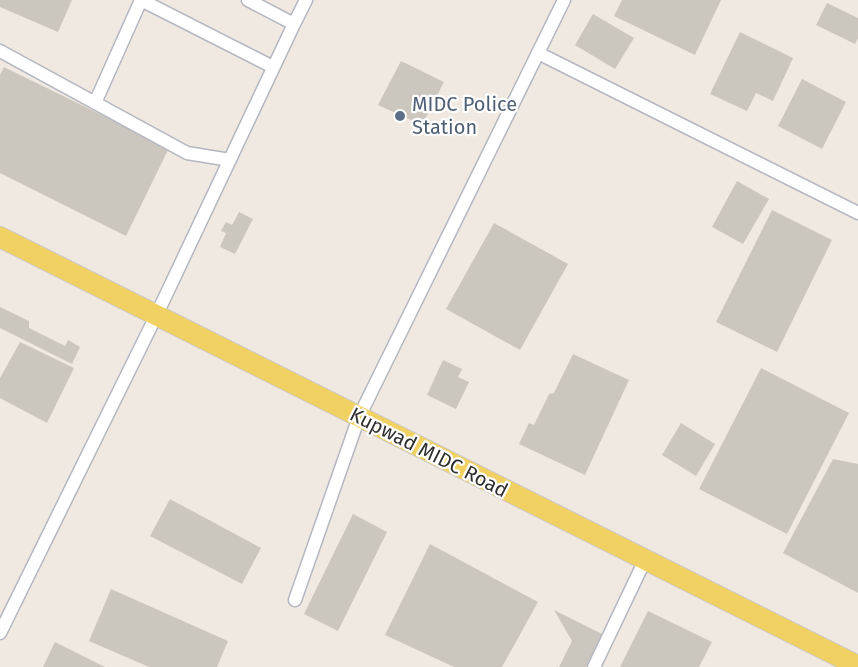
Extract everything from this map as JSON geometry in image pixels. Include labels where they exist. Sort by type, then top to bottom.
[{"type":"main road","name":"Kupwad MIDC Road","points":[[0,237],[858,666]]},
{"type":"street","points":[[95,103],[141,0],[273,67]]},
{"type":"street","points":[[248,0],[294,24]]},
{"type":"street","points":[[0,633],[156,316],[306,0]]},
{"type":"street","points":[[295,600],[359,417],[564,0]]},
{"type":"street","points":[[0,51],[188,153],[230,160]]},
{"type":"street","points":[[538,53],[858,213]]},
{"type":"street","points":[[594,667],[645,560]]},
{"type":"building","points":[[0,0],[72,0],[58,32],[0,7]]},
{"type":"building","points":[[622,0],[721,0],[695,55],[614,16]]},
{"type":"building","points":[[827,3],[858,18],[858,38],[855,44],[816,25]]},
{"type":"building","points":[[593,14],[634,38],[615,69],[575,45]]},
{"type":"building","points":[[740,32],[793,58],[773,101],[756,93],[747,111],[710,94]]},
{"type":"building","points":[[401,61],[444,82],[422,125],[378,105]]},
{"type":"building","points":[[4,67],[169,148],[126,236],[0,173],[0,75]]},
{"type":"building","points":[[802,79],[846,102],[822,149],[778,126]]},
{"type":"building","points":[[737,181],[769,199],[743,244],[712,227]]},
{"type":"building","points":[[772,210],[832,240],[777,352],[716,322]]},
{"type":"building","points":[[239,212],[253,219],[235,254],[220,247],[226,233],[221,231],[226,222],[232,225]]},
{"type":"building","points":[[494,223],[568,264],[520,350],[446,309]]},
{"type":"building","points":[[0,307],[29,321],[29,328],[65,346],[68,340],[80,347],[72,364],[0,328]]},
{"type":"building","points":[[20,342],[74,368],[47,423],[0,398],[0,378]]},
{"type":"building","points":[[573,354],[629,380],[585,475],[519,444],[529,423],[534,425],[549,394],[554,393]]},
{"type":"building","points":[[443,360],[462,369],[458,377],[469,382],[456,409],[427,395]]},
{"type":"building","points":[[761,368],[849,413],[787,534],[699,489]]},
{"type":"building","points":[[681,423],[715,444],[696,476],[662,455]]},
{"type":"building","points":[[833,459],[858,464],[858,593],[783,553]]},
{"type":"building","points":[[170,499],[261,548],[242,584],[150,536]]},
{"type":"building","points":[[353,514],[387,532],[338,631],[304,614]]},
{"type":"building","points":[[430,544],[538,602],[502,667],[454,667],[385,635]]},
{"type":"building","points":[[111,589],[228,641],[217,667],[149,667],[89,641]]},
{"type":"building","points":[[554,610],[602,634],[586,667],[559,667],[572,641]]},
{"type":"building","points":[[648,611],[712,642],[699,667],[620,667]]},
{"type":"building","points":[[55,642],[105,667],[43,667]]},
{"type":"place","name":"MIDC Police Station","points":[[400,116]]}]
